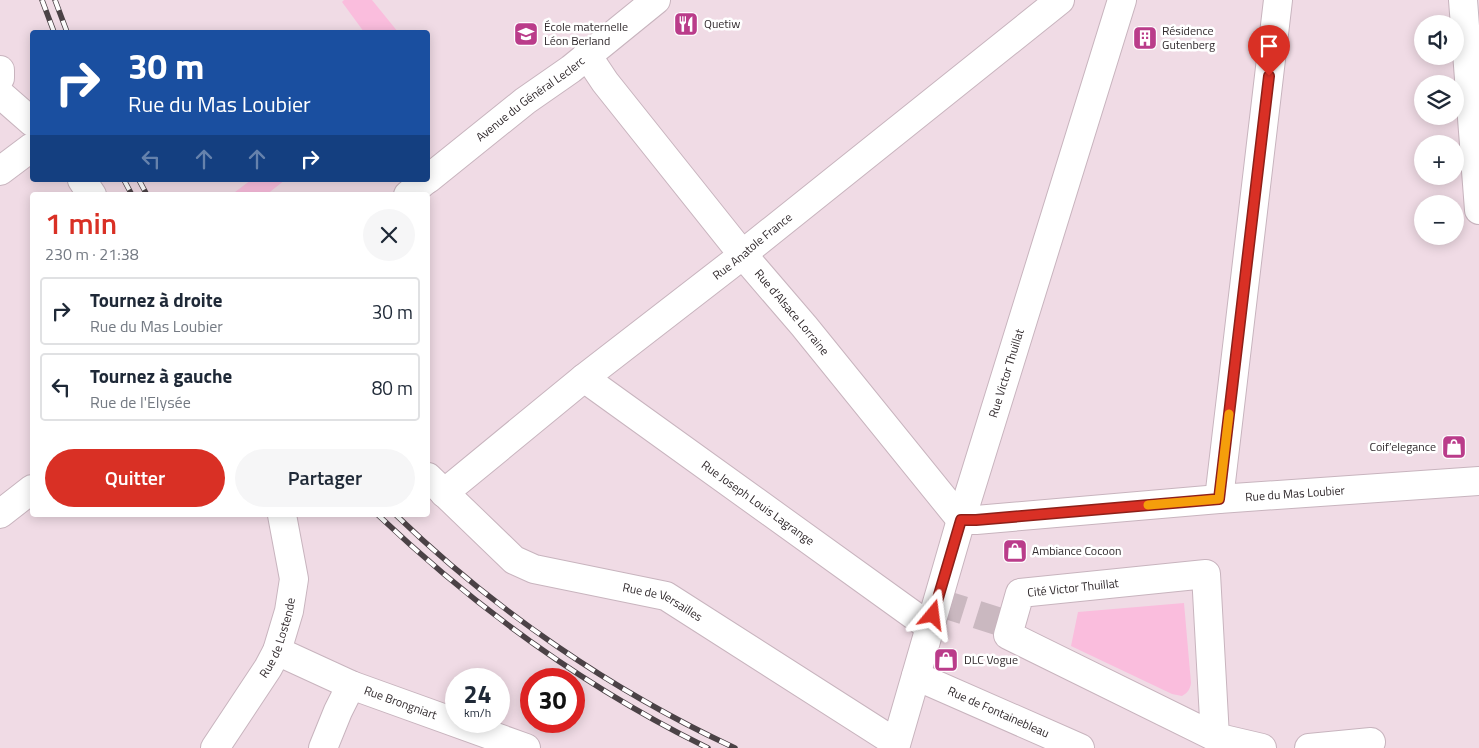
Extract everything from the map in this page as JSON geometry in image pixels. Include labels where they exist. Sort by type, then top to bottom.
[{"type":"street","name":"Avenue du Général Leclerc","points":[[430,178],[525,101],[571,69],[656,0]]},
{"type":"street","name":"Rue Anatole France","points":[[436,485],[584,378],[743,255],[1060,0]]},
{"type":"street","name":"Rue Victor Thuillat","points":[[895,746],[961,520],[1122,0]]},
{"type":"street","points":[[1219,499],[1278,0]]},
{"type":"street","points":[[1463,0],[1479,210]]},
{"type":"street","name":"Rue d'Alsace Lorraine","points":[[587,55],[605,82],[743,255],[804,326],[961,520]]},
{"type":"street","points":[[0,70],[0,78]]},
{"type":"street","points":[[0,94],[30,120]]},
{"type":"street","points":[[0,171],[30,148]]},
{"type":"street","name":"Avenue du Général Leclerc","points":[[412,192],[424,182]]},
{"type":"street","name":"Rue Joseph Louis Lagrange","points":[[584,378],[930,627]]},
{"type":"street","name":"Rue du Mas Loubier","points":[[961,520],[1219,499],[1479,481]]},
{"type":"street","name":"Rue de Versailles","points":[[436,485],[514,560],[534,569],[666,596],[895,746]]},
{"type":"street","points":[[0,514],[30,491]]},
{"type":"street","name":"Rue de Lostende","points":[[215,748],[268,668],[277,651],[290,611],[294,579],[282,517]]},
{"type":"street","name":"Cité Victor Thuillat","points":[[1215,737],[1206,574],[1020,593],[1008,634],[1215,737],[1262,748]]},
{"type":"street","name":"Rue Brongniart","points":[[277,651],[351,685],[509,745]]},
{"type":"street","name":"Rue de Fontainebleau","points":[[916,676],[1080,748]]},
{"type":"street","points":[[323,748],[351,685]]},
{"type":"street","points":[[1309,748],[1371,742]]},
{"type":"shaded area","points":[[344,0],[372,0],[396,30],[363,30],[342,2]]},
{"type":"shaded area","points":[[248,182],[282,182],[270,192],[235,192]]},
{"type":"shaded area","points":[[1184,603],[1191,683],[1188,691],[1182,696],[1172,694],[1071,646],[1078,612]]},
{"type":"tunnel","points":[[937,602],[1010,625]]},
{"type":"railway","points":[[42,0],[53,30]]},
{"type":"railway","points":[[55,0],[66,30]]},
{"type":"railway","points":[[125,182],[130,192]]},
{"type":"railway","points":[[140,182],[145,192]]},
{"type":"railway","points":[[380,517],[454,582],[534,644],[619,699],[663,725],[708,748]]},
{"type":"railway","points":[[398,517],[433,550],[473,583],[513,615],[556,645],[644,701],[735,748]]},
{"type":"slow traffic","points":[[1148,505],[1219,499],[1229,414]]},
{"type":"place","name":"Quetiw","points":[[686,24]]},
{"type":"place","name":"École maternelle Léon Berland","points":[[526,34]]},
{"type":"place","name":"Résidence Gutenberg","points":[[1145,38]]},
{"type":"place","name":"Coif’elegance","points":[[1454,447]]},
{"type":"place","name":"Ambiance Cocoon","points":[[1015,551]]},
{"type":"place","name":"DLC Vogue","points":[[946,660]]},
{"type":"route","points":[[933,615],[961,520],[1219,499],[1269,76]]}]
